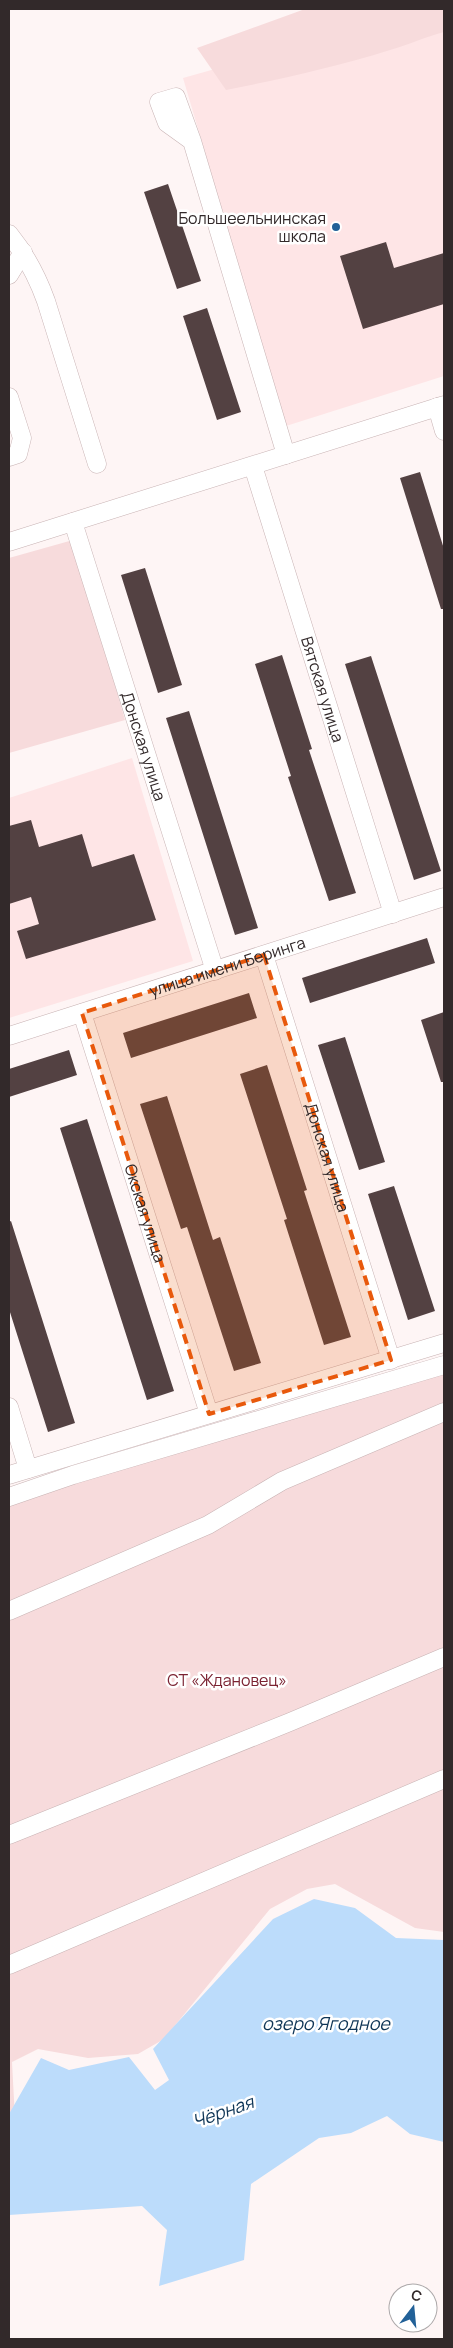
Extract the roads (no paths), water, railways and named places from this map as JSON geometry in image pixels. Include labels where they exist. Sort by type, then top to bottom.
[{"type":"street","points":[[192,141],[286,455]]},
{"type":"street","points":[[9,234],[23,252],[37,277],[97,464]]},
{"type":"street","points":[[9,276],[23,252]]},
{"type":"street","points":[[9,397],[22,438],[18,454],[9,457]]},
{"type":"street","points":[[9,542],[441,406],[444,430]]},
{"type":"street","name":"Вятская улица","points":[[253,466],[393,914]]},
{"type":"street","name":"Донская улица","points":[[74,522],[215,970]]},
{"type":"street","name":"улица имени Беринга","points":[[9,1036],[393,914],[443,902]]},
{"type":"street","name":"Донская улица","points":[[264,955],[391,1360]]},
{"type":"street","name":"Окская улица","points":[[82,1013],[209,1414]]},
{"type":"street","points":[[9,1475],[444,1343]]},
{"type":"street","points":[[9,1497],[73,1475],[444,1366]]},
{"type":"street","points":[[9,1407],[28,1469]]},
{"type":"street","points":[[9,1611],[208,1526],[282,1481],[444,1412]]},
{"type":"street","points":[[9,1835],[290,1722],[444,1657]]},
{"type":"street","points":[[9,1965],[444,1780]]},
{"type":"water","name":"озеро Ягодное","points":[[314,1899],[355,1908],[396,1938],[444,1940],[444,2142],[410,2134],[387,2116],[351,2133],[319,2138],[251,2184],[244,2260],[159,2286],[167,2230],[142,2206],[9,2215],[9,2114],[41,2058],[69,2070],[129,2057],[155,2090],[169,2080],[153,2049],[273,1919]]},
{"type":"place","name":"Большеельнинская школа","points":[[336,227]]},
{"type":"park label","name":"СТ «Ждановец»","points":[[227,1680]]},
{"type":"water label","name":"Чёрная","points":[[223,2112]]}]
